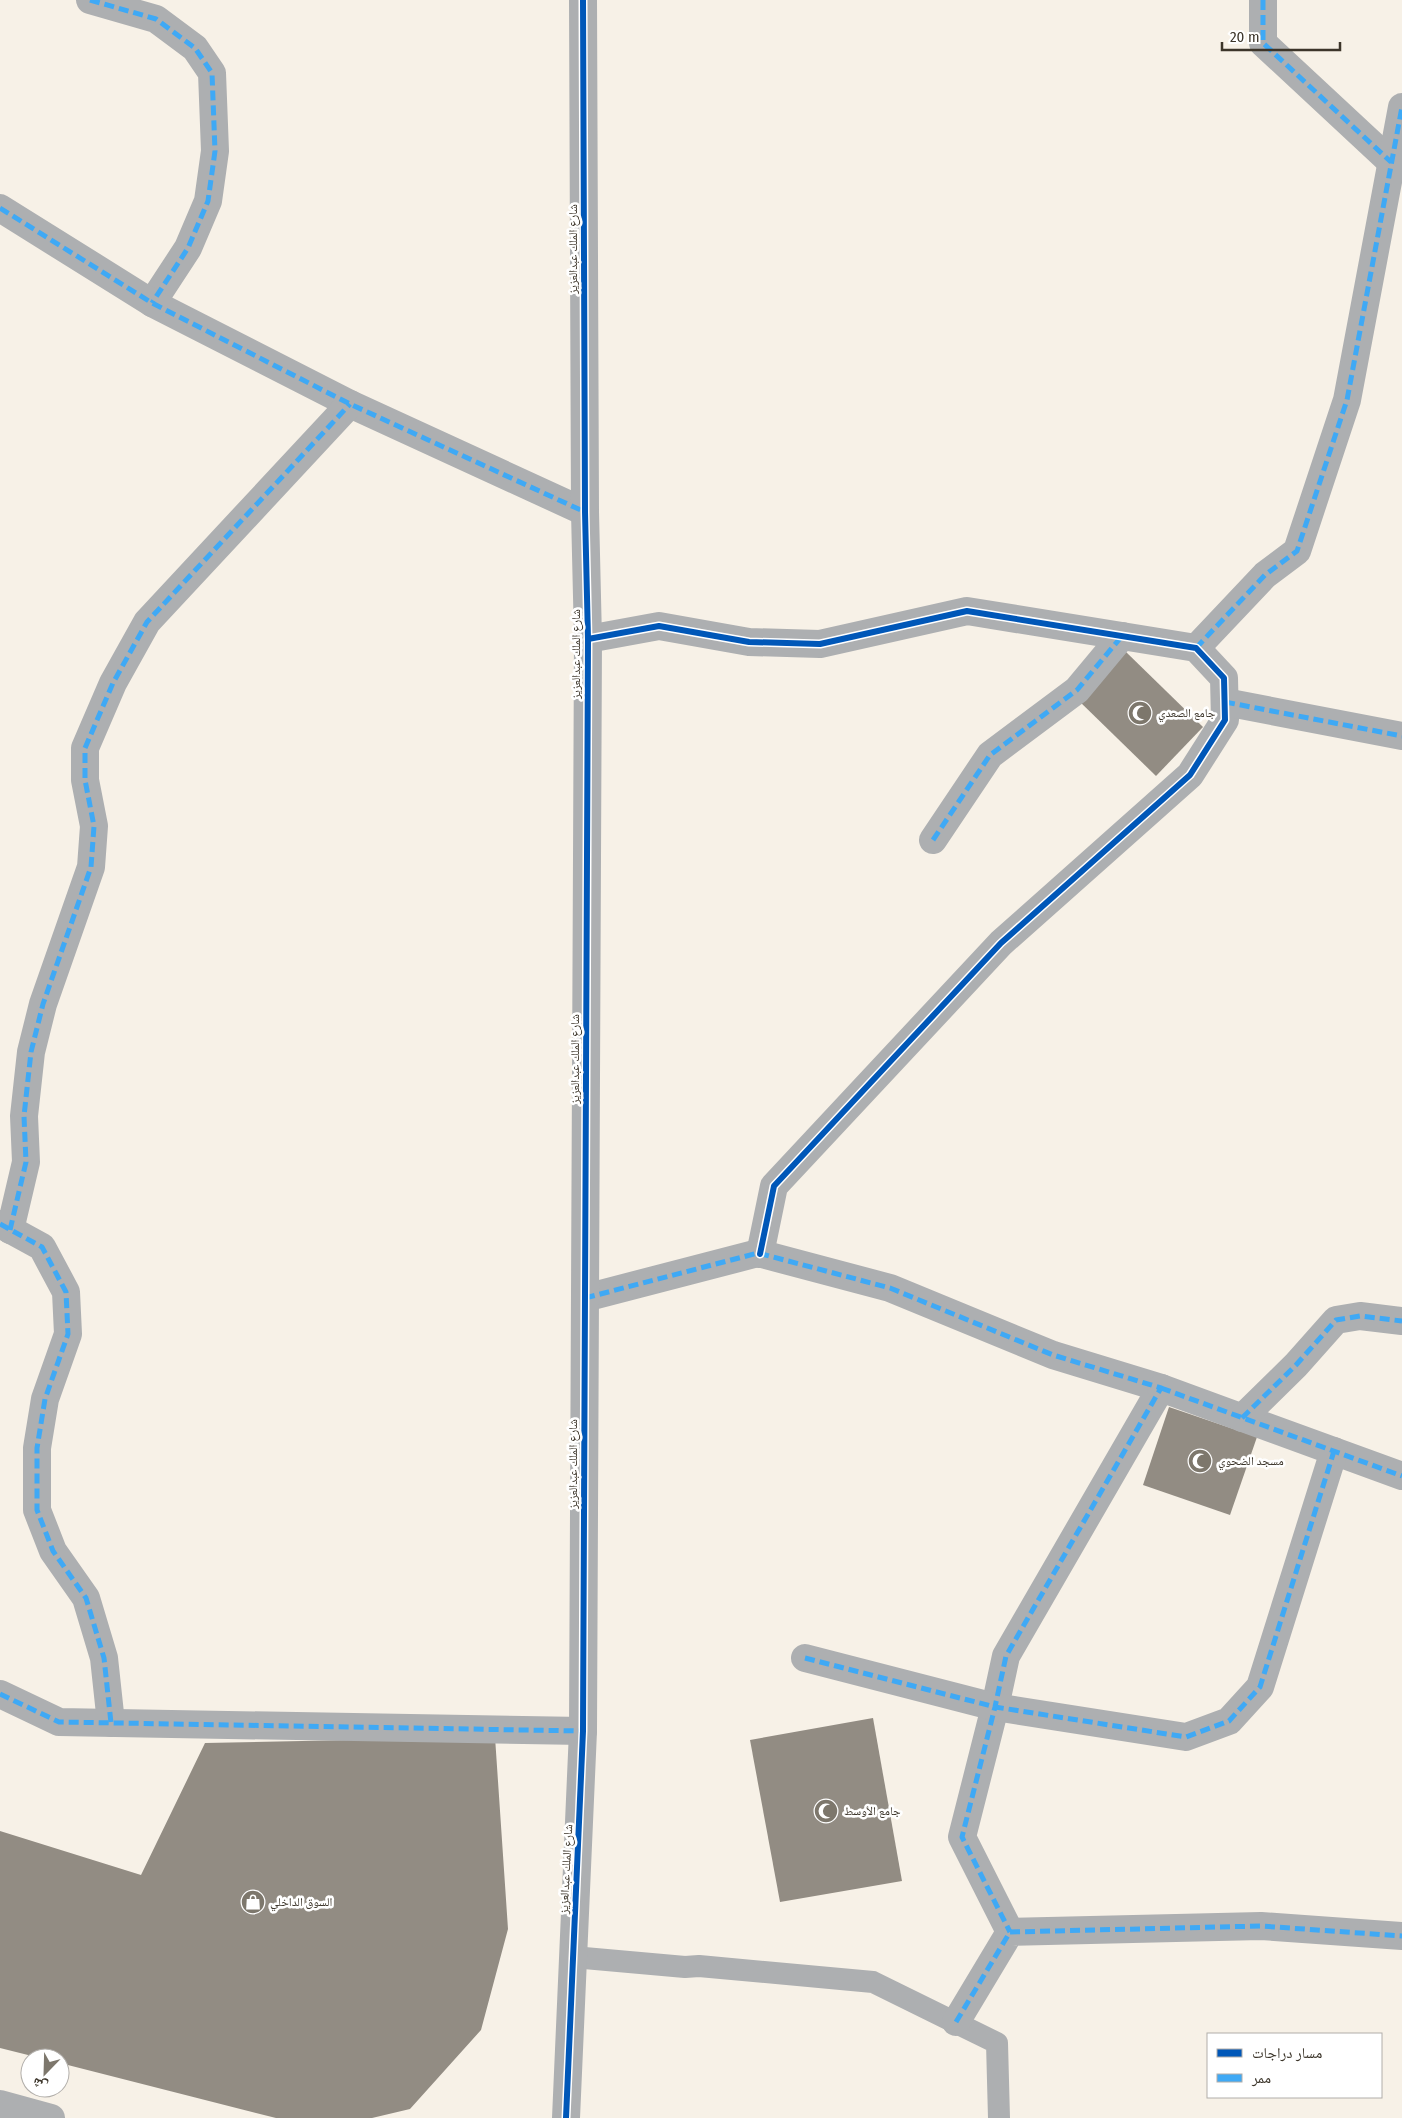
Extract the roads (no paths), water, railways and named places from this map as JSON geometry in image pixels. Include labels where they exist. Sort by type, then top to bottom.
[{"type":"street","points":[[90,0],[156,19],[195,48],[212,73],[215,151],[208,201],[188,248],[152,303]]},
{"type":"street","name":"شارع الملك عبدالعزيز","points":[[566,2118],[583,1730],[588,640],[585,512],[583,0]]},
{"type":"street","points":[[1263,0],[1263,43],[1391,162]]},
{"type":"street","points":[[1196,648],[1265,574],[1297,551],[1347,400],[1402,109]]},
{"type":"street","points":[[0,208],[152,303],[350,404],[585,512]]},
{"type":"street","points":[[110,1723],[104,1658],[86,1598],[53,1551],[38,1510],[36,1448],[45,1399],[68,1334],[66,1292],[42,1247],[5,1227],[26,1162],[24,1116],[31,1052],[43,1004],[91,866],[94,826],[84,780],[85,748],[113,683],[148,622],[350,404]]},
{"type":"street","points":[[588,640],[659,626],[749,642],[820,644],[967,610],[1196,648],[1224,678],[1225,720],[1190,775],[1001,943],[774,1186],[760,1254]]},
{"type":"street","points":[[934,840],[990,755],[1077,690],[1122,636]]},
{"type":"street","points":[[1225,702],[1402,736]]},
{"type":"street","points":[[585,1298],[760,1254],[890,1288],[1053,1355],[1161,1388],[1402,1476]]},
{"type":"street","points":[[1242,1418],[1296,1365],[1336,1320],[1360,1316],[1402,1321]]},
{"type":"street","points":[[1010,1932],[962,1837],[1006,1656],[1161,1388]]},
{"type":"street","points":[[805,1658],[995,1707],[1186,1737],[1229,1721],[1260,1687],[1334,1452]]},
{"type":"street","points":[[0,1694],[59,1722],[583,1730]]},
{"type":"street","points":[[1010,1932],[1262,1926],[1402,1936]]},
{"type":"street","points":[[956,2022],[1010,1932]]},
{"type":"street","points":[[0,2104],[51,2118]]},
{"type":"lane","points":[[573,1957],[873,1982],[997,2043],[998,2118]]},
{"type":"place","name":"جامع الصعدي","points":[[1140,713]]},
{"type":"place","name":"مسجد الضحوي","points":[[1200,1461]]},
{"type":"place","name":"جامع الأوسط","points":[[826,1811]]},
{"type":"place","name":"السوق الداخلي","points":[[253,1902]]}]
